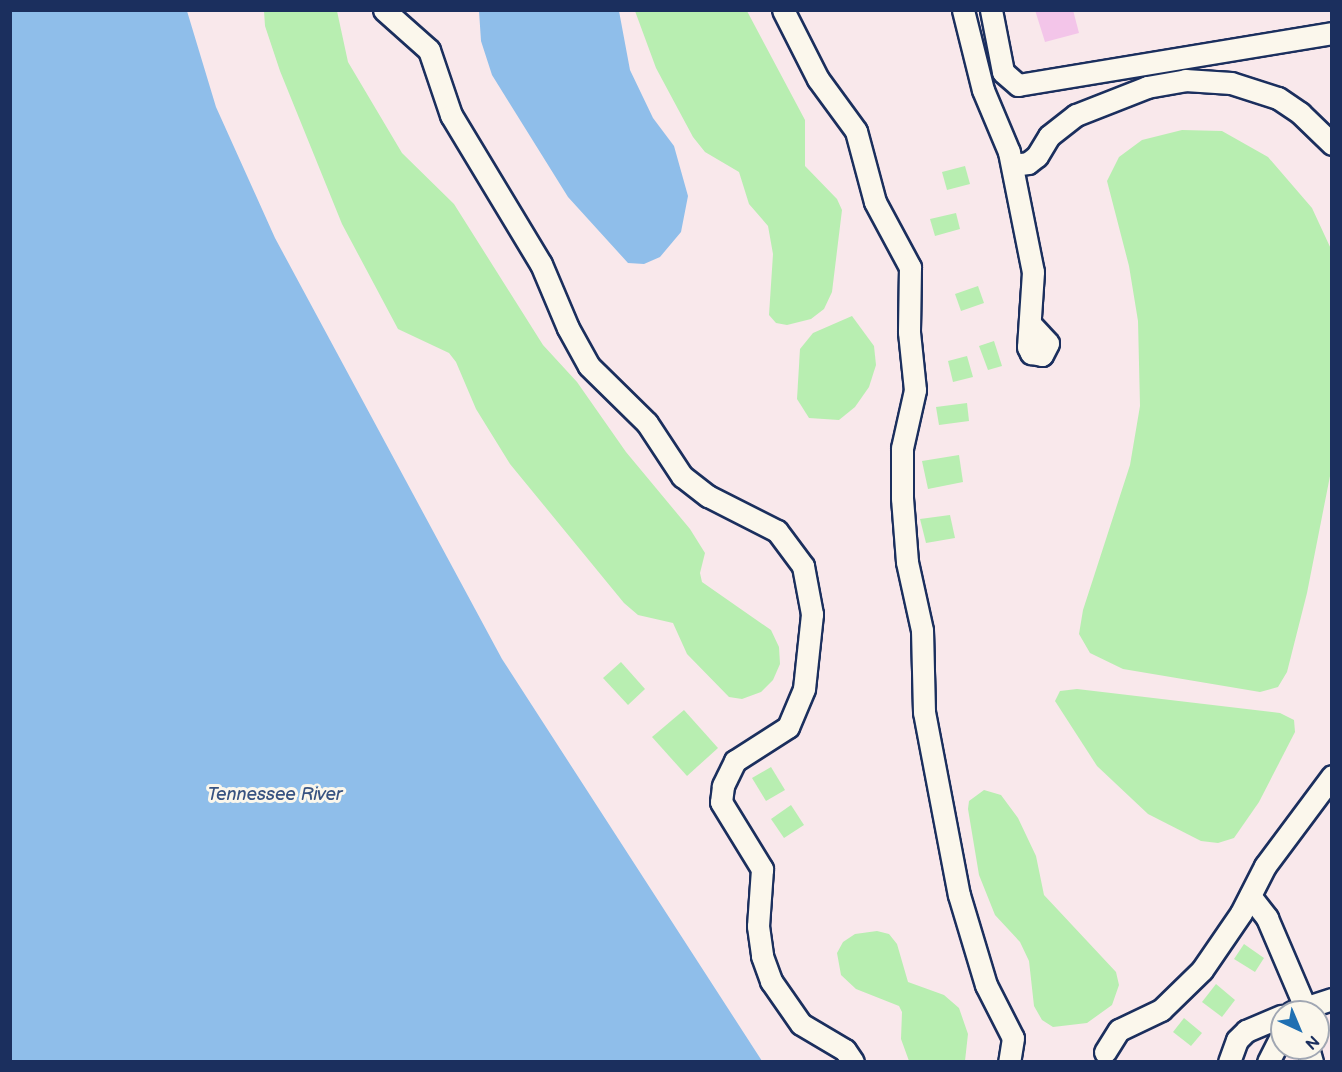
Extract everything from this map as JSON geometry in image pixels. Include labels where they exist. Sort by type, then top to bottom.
[{"type":"street","points":[[384,10],[429,50],[451,115],[541,264],[568,328],[589,366],[647,423],[682,476],[708,496],[777,531],[803,566],[812,614],[804,689],[782,733],[753,747],[735,761],[723,786],[721,802],[762,869],[758,926],[771,981],[801,1024],[844,1050],[853,1062]]},
{"type":"street","points":[[783,10],[818,79],[856,131],[875,202],[910,267],[909,332],[915,390],[902,448],[901,485],[906,562],[922,630],[924,712],[958,895],[986,985],[1013,1038],[1009,1062]]},
{"type":"street","points":[[963,10],[983,90],[1012,165],[1033,272],[1031,325]]},
{"type":"street","points":[[991,10],[1003,72],[1018,85],[1332,33]]},
{"type":"street","points":[[1012,165],[1028,163],[1037,156],[1049,136],[1076,115],[1130,93],[1185,80],[1231,83],[1278,98],[1300,113],[1332,144]]},
{"type":"street","points":[[1105,1052],[1110,1039],[1119,1030],[1161,1010],[1194,980],[1250,896],[1265,866],[1332,776]]},
{"type":"street","points":[[1250,896],[1267,918],[1283,1000]]},
{"type":"street","points":[[1229,1062],[1237,1040],[1246,1031],[1270,1023]]},
{"type":"green space","points":[[264,11],[337,11],[348,62],[402,153],[454,204],[543,345],[577,382],[626,452],[690,529],[705,553],[700,573],[702,582],[771,630],[779,647],[780,664],[773,680],[761,692],[742,699],[729,697],[687,654],[673,623],[638,615],[624,603],[510,464],[476,409],[456,362],[449,353],[398,329],[342,224],[280,71],[265,26]]},
{"type":"green space","points":[[635,11],[747,11],[805,120],[805,166],[837,199],[842,210],[832,292],[824,309],[811,319],[787,325],[776,323],[769,315],[773,254],[768,226],[749,204],[739,172],[705,152],[693,137],[656,68]]},
{"type":"green space","points":[[1182,130],[1222,131],[1268,157],[1312,208],[1331,249],[1331,471],[1307,593],[1287,672],[1278,687],[1260,692],[1123,669],[1090,653],[1079,634],[1083,610],[1130,465],[1140,406],[1138,321],[1129,266],[1107,181],[1119,157],[1142,140]]},
{"type":"green space","points":[[965,166],[970,184],[947,190],[942,172]]},
{"type":"green space","points":[[956,213],[960,229],[935,236],[930,219]]},
{"type":"green space","points":[[978,286],[984,303],[961,311],[955,294]]},
{"type":"green space","points":[[852,316],[874,346],[876,365],[869,387],[855,407],[839,420],[809,418],[797,399],[800,349],[813,333]]},
{"type":"green space","points":[[994,341],[1002,366],[988,370],[979,346]]},
{"type":"green space","points":[[967,356],[973,377],[953,382],[948,361]]},
{"type":"green space","points":[[967,403],[969,421],[939,425],[936,407]]},
{"type":"green space","points":[[959,455],[963,482],[928,489],[922,461]]},
{"type":"green space","points":[[950,515],[955,538],[926,543],[920,519]]},
{"type":"green space","points":[[621,662],[645,689],[628,705],[603,678]]},
{"type":"green space","points":[[1077,689],[1280,713],[1294,720],[1295,732],[1259,802],[1234,838],[1218,843],[1201,841],[1148,814],[1097,766],[1055,701],[1060,691]]},
{"type":"green space","points":[[684,710],[718,748],[687,776],[652,737]]},
{"type":"green space","points":[[771,767],[785,790],[766,801],[752,778]]},
{"type":"green space","points":[[984,790],[1001,795],[1018,818],[1036,856],[1044,895],[1116,972],[1119,985],[1112,1005],[1087,1023],[1053,1027],[1042,1020],[1034,1006],[1029,961],[1020,942],[995,915],[979,875],[968,809],[969,801]]},
{"type":"green space","points":[[791,805],[804,825],[784,838],[771,819]]},
{"type":"green space","points":[[877,931],[889,934],[897,944],[908,982],[944,995],[959,1008],[968,1034],[965,1061],[909,1061],[901,1039],[902,1012],[899,1006],[856,989],[841,975],[837,953],[843,942],[855,934]]},
{"type":"green space","points":[[1244,944],[1264,958],[1255,972],[1234,959]]},
{"type":"green space","points":[[1216,984],[1235,1000],[1222,1017],[1202,1002]]},
{"type":"green space","points":[[1184,1018],[1202,1033],[1191,1046],[1173,1032]]},
{"type":"water","name":"Tennessee River","points":[[10,11],[187,11],[216,107],[275,238],[502,659],[762,1061],[11,1061]]},
{"type":"water","points":[[479,11],[619,11],[630,70],[653,118],[674,146],[688,196],[681,232],[660,257],[644,264],[628,263],[568,197],[492,75],[481,41]]},
{"type":"building","points":[[1035,10],[1073,10],[1079,33],[1045,42]]}]
